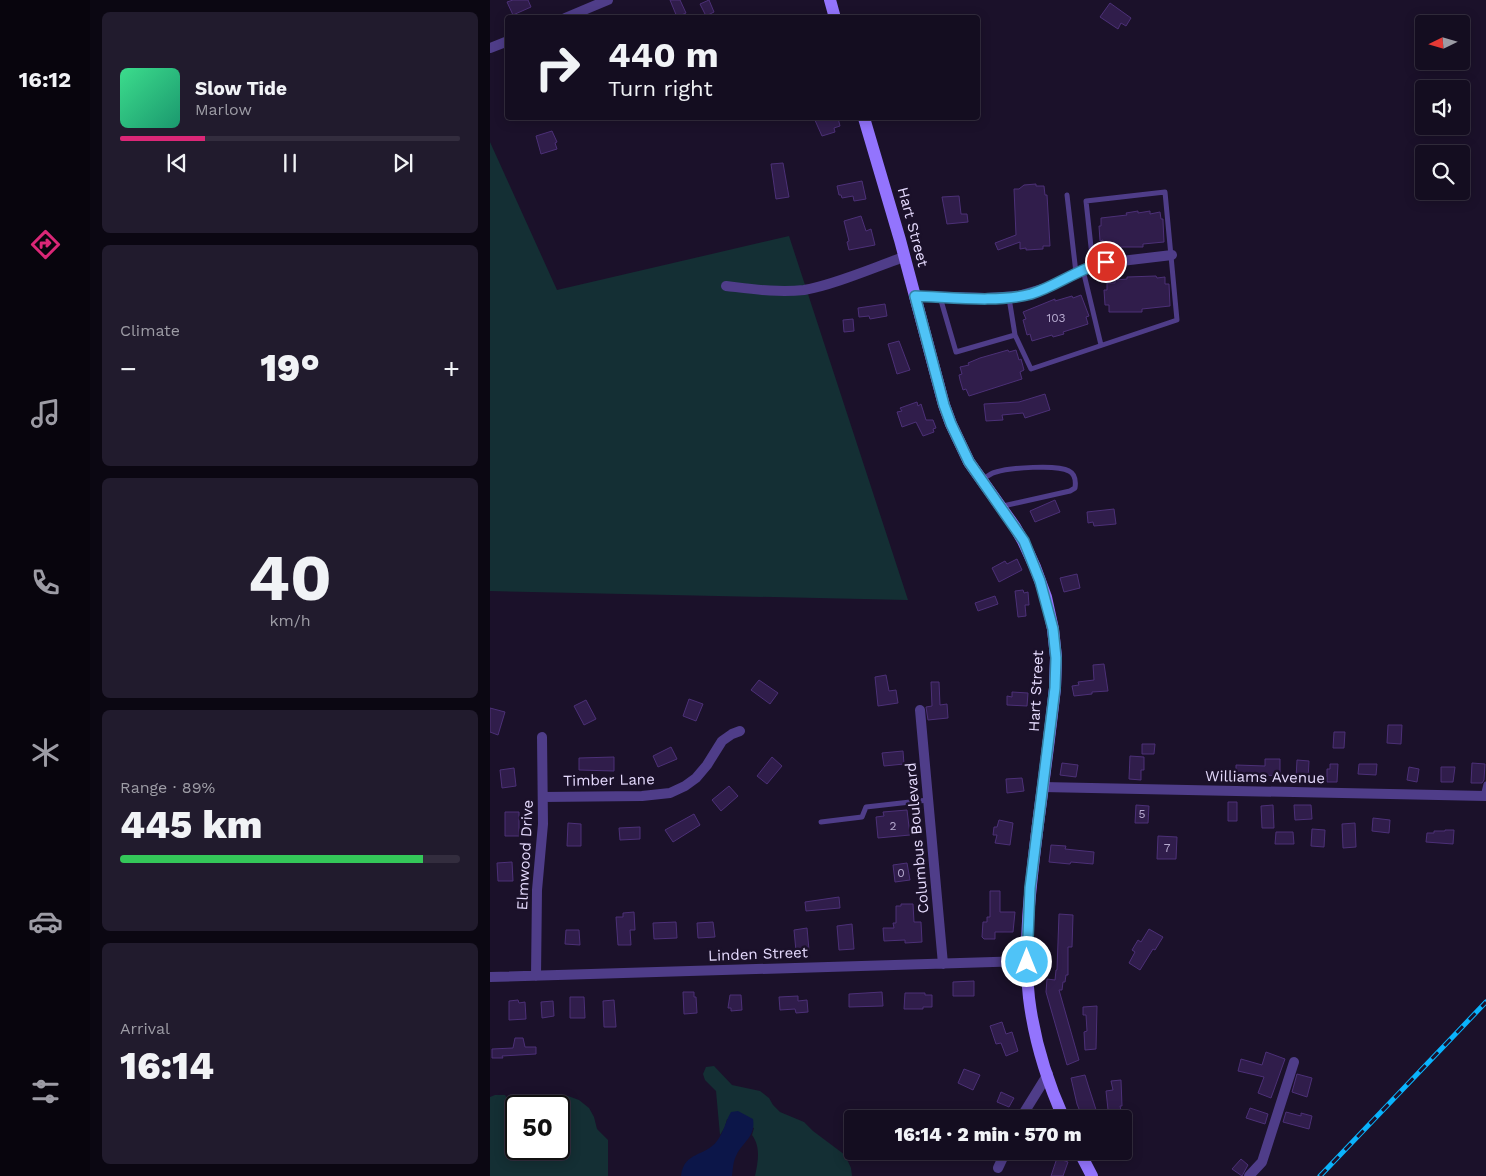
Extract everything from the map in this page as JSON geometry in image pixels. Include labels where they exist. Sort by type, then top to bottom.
[{"type":"main road","points":[[830,0],[834,15]]},
{"type":"main road","name":"Hart Street","points":[[865,120],[942,398],[951,424],[969,462],[1015,527],[1030,554],[1046,596],[1053,629],[1056,658],[1055,688],[1030,888],[1027,962],[1032,1016],[1048,1074],[1061,1110]]},
{"type":"main road","points":[[1084,1160],[1092,1176]]},
{"type":"street","points":[[572,15],[608,0]]},
{"type":"street","points":[[490,48],[505,42]]},
{"type":"street","points":[[915,296],[1009,298],[1038,291],[1084,269],[1106,262],[1172,256]]},
{"type":"street","points":[[726,286],[773,291],[804,290],[904,257]]},
{"type":"street","name":"Columbus Boulevard","points":[[920,710],[943,964]]},
{"type":"street","name":"Timber Lane","points":[[543,797],[642,796],[670,793],[696,778],[707,765],[722,741],[740,731]]},
{"type":"street","name":"Elmwood Drive","points":[[536,976],[537,890],[542,841],[542,737]]},
{"type":"street","name":"Williams Avenue","points":[[1043,787],[1485,796]]},
{"type":"street","name":"Linden Street","points":[[490,977],[1027,962]]},
{"type":"street","points":[[1249,1176],[1262,1162],[1294,1062]]},
{"type":"street","points":[[1026,1110],[1048,1074]]},
{"type":"street","points":[[998,1168],[1002,1160]]},
{"type":"lane","points":[[1009,298],[1014,335],[1031,368],[1177,320],[1165,192],[1086,201],[1084,269]]},
{"type":"lane","points":[[1067,195],[1101,345]]},
{"type":"lane","points":[[940,296],[956,352],[1014,335]]},
{"type":"lane","points":[[982,480],[993,472],[1026,468],[1061,468],[1070,471],[1074,476],[1075,488],[1070,492],[1000,506]]},
{"type":"lane","points":[[1485,796],[1486,784]]},
{"type":"lane","points":[[821,822],[862,816],[866,807],[928,800]]},
{"type":"green space","points":[[490,142],[557,290],[789,236],[908,600],[490,591]]},
{"type":"green space","points":[[714,1066],[732,1085],[760,1091],[769,1098],[780,1112],[804,1122],[844,1154],[844,1160],[847,1160],[852,1176],[755,1176],[758,1155],[757,1144],[752,1135],[754,1128],[727,1119],[720,1135],[716,1091],[705,1080],[703,1074],[706,1067]]},
{"type":"green space","points":[[505,1095],[505,1160],[570,1160],[570,1097],[579,1100],[589,1108],[597,1129],[608,1140],[608,1176],[490,1176],[490,1097]]},
{"type":"shaded area","points":[[738,1111],[753,1119],[753,1130],[735,1158],[732,1176],[681,1176],[686,1162],[712,1146],[719,1138],[731,1112]]},
{"type":"building","points":[[528,0],[531,7],[513,15],[507,2]]},
{"type":"building","points":[[670,0],[680,0],[686,13],[676,15]]},
{"type":"building","points":[[709,0],[714,12],[706,15],[700,4]]},
{"type":"building","points":[[1110,3],[1131,18],[1126,26],[1121,23],[1118,29],[1100,17]]},
{"type":"building","points":[[815,120],[838,120],[840,126],[834,128],[835,132],[822,136]]},
{"type":"building","points":[[552,131],[557,142],[555,143],[557,149],[541,154],[536,136]]},
{"type":"building","points":[[783,163],[789,197],[776,199],[771,164]]},
{"type":"building","points":[[862,181],[866,199],[854,201],[853,196],[842,198],[839,195],[837,186]]},
{"type":"building","points":[[1036,184],[1036,186],[1044,186],[1045,195],[1047,195],[1050,246],[1043,246],[1043,249],[1026,250],[1026,248],[1020,249],[1020,242],[998,250],[995,243],[1016,235],[1014,189],[1019,189],[1024,185]]},
{"type":"building","points":[[959,196],[961,214],[967,214],[968,222],[947,224],[942,197]]},
{"type":"building","points":[[1138,211],[1138,213],[1150,211],[1150,214],[1160,212],[1161,219],[1163,219],[1164,242],[1143,244],[1143,247],[1103,247],[1103,240],[1100,241],[1099,226],[1101,226],[1101,218],[1127,215],[1126,213]]},
{"type":"building","points":[[861,216],[866,231],[871,229],[875,245],[849,250],[847,242],[849,241],[844,221]]},
{"type":"building","points":[[1156,276],[1157,278],[1165,277],[1165,284],[1169,284],[1170,306],[1142,309],[1142,312],[1109,312],[1109,305],[1105,305],[1104,290],[1107,290],[1107,283],[1115,283],[1115,280],[1127,279],[1127,277]]},
{"type":"building","points":[[1081,295],[1089,316],[1086,317],[1088,324],[1063,332],[1064,334],[1053,337],[1052,335],[1032,341],[1030,334],[1027,335],[1023,320],[1026,319],[1023,312],[1055,299],[1055,301]]},
{"type":"building","points":[[885,304],[887,316],[870,319],[869,316],[859,317],[858,308]]},
{"type":"building","points":[[853,319],[854,331],[844,332],[843,320]]},
{"type":"building","points":[[899,341],[910,370],[897,374],[888,344]]},
{"type":"building","points":[[1008,350],[1009,352],[1016,350],[1019,360],[1021,359],[1024,370],[1020,372],[1022,379],[969,396],[966,389],[963,390],[959,375],[962,374],[960,367],[969,365],[968,363],[980,358]]},
{"type":"building","points":[[1045,394],[1050,410],[1025,418],[1023,413],[1002,415],[1003,420],[986,421],[984,404],[1019,402]]},
{"type":"building","points":[[917,402],[918,406],[921,404],[926,420],[933,420],[936,428],[933,429],[934,432],[923,436],[916,422],[902,427],[897,412],[902,411],[900,408]]},
{"type":"building","points":[[1055,500],[1060,512],[1035,522],[1030,511]]},
{"type":"building","points":[[1114,509],[1116,524],[1094,526],[1093,522],[1088,523],[1087,512]]},
{"type":"building","points":[[1017,559],[1022,570],[999,582],[992,568],[1005,561],[1007,564]]},
{"type":"building","points":[[1077,574],[1080,588],[1064,592],[1060,578]]},
{"type":"building","points":[[1023,590],[1024,593],[1028,592],[1029,605],[1025,605],[1026,616],[1018,617],[1015,591]]},
{"type":"building","points":[[995,596],[998,604],[978,611],[975,603]]},
{"type":"building","points":[[1104,664],[1108,691],[1074,696],[1072,686],[1079,685],[1078,682],[1094,680],[1093,665]]},
{"type":"building","points":[[886,675],[889,691],[896,690],[898,703],[878,706],[875,677]]},
{"type":"building","points":[[759,680],[778,693],[770,704],[751,690]]},
{"type":"building","points":[[931,682],[939,682],[940,705],[947,704],[948,718],[928,720],[926,707],[932,706]]},
{"type":"building","points":[[1012,692],[1028,693],[1027,706],[1007,705],[1007,696],[1012,697]]},
{"type":"building","points":[[689,699],[703,704],[696,721],[683,716]]},
{"type":"building","points":[[586,700],[596,719],[584,725],[574,706]]},
{"type":"building","points":[[490,708],[505,712],[498,735],[490,732]]},
{"type":"building","points":[[1388,725],[1402,725],[1401,744],[1387,743]]},
{"type":"building","points":[[1334,732],[1345,732],[1344,748],[1333,748]]},
{"type":"building","points":[[1142,744],[1155,744],[1154,754],[1142,754]]},
{"type":"building","points":[[671,747],[677,759],[658,767],[653,756]]},
{"type":"building","points":[[903,751],[904,764],[884,766],[882,753]]},
{"type":"building","points":[[1130,756],[1144,757],[1144,770],[1141,770],[1141,780],[1129,779]]},
{"type":"building","points":[[614,757],[614,771],[579,770],[579,758]]},
{"type":"building","points":[[772,757],[782,766],[767,784],[757,776]]},
{"type":"building","points":[[1265,759],[1280,759],[1280,776],[1248,774],[1248,779],[1236,779],[1236,765],[1265,766]]},
{"type":"building","points":[[1297,760],[1309,761],[1308,780],[1296,779]]},
{"type":"building","points":[[1062,763],[1078,765],[1076,777],[1060,775]]},
{"type":"building","points":[[1472,763],[1485,764],[1484,780],[1482,783],[1471,783]]},
{"type":"building","points":[[1330,764],[1338,764],[1337,782],[1327,782],[1327,769],[1330,769]]},
{"type":"building","points":[[1359,764],[1377,764],[1376,775],[1358,774]]},
{"type":"building","points":[[1409,767],[1419,769],[1417,782],[1407,780]]},
{"type":"building","points":[[1441,767],[1455,767],[1453,782],[1441,782]]},
{"type":"building","points":[[514,768],[516,786],[502,788],[500,770]]},
{"type":"building","points":[[1022,778],[1024,791],[1007,793],[1006,779]]},
{"type":"building","points":[[729,786],[738,796],[721,811],[712,800]]},
{"type":"building","points":[[1228,802],[1237,802],[1237,821],[1228,821]]},
{"type":"building","points":[[1136,805],[1149,806],[1148,823],[1135,823]]},
{"type":"building","points":[[1273,805],[1274,828],[1262,828],[1261,806]]},
{"type":"building","points":[[1294,805],[1311,805],[1312,819],[1295,820]]},
{"type":"building","points":[[907,810],[910,835],[878,838],[876,817],[884,816],[883,812]]},
{"type":"building","points":[[505,812],[519,812],[519,836],[505,836]]},
{"type":"building","points":[[694,814],[700,825],[673,842],[665,830]]},
{"type":"building","points":[[1373,818],[1390,820],[1389,833],[1372,831]]},
{"type":"building","points":[[999,820],[1013,823],[1010,845],[995,843],[997,835],[993,835],[994,827],[997,827]]},
{"type":"building","points":[[568,823],[581,824],[581,846],[567,846]]},
{"type":"building","points":[[1355,823],[1356,847],[1343,848],[1342,824]]},
{"type":"building","points":[[640,827],[640,839],[620,840],[619,828]]},
{"type":"building","points":[[1312,829],[1325,830],[1324,847],[1311,846]]},
{"type":"building","points":[[1454,830],[1453,844],[1426,842],[1427,833]]},
{"type":"building","points":[[1276,832],[1293,832],[1294,844],[1275,844]]},
{"type":"building","points":[[1158,836],[1177,837],[1176,859],[1157,859]]},
{"type":"building","points":[[1051,845],[1066,846],[1065,849],[1094,852],[1093,864],[1049,862]]},
{"type":"building","points":[[512,862],[513,881],[498,881],[497,863]]},
{"type":"building","points":[[907,863],[910,880],[895,882],[893,865]]},
{"type":"building","points":[[990,891],[1000,891],[1000,912],[1015,912],[1013,932],[995,932],[995,939],[984,939],[982,937],[983,922],[987,922],[987,917],[990,917]]},
{"type":"building","points":[[839,897],[840,908],[806,911],[805,902]]},
{"type":"building","points":[[901,904],[913,904],[914,922],[921,922],[922,942],[905,943],[905,940],[884,941],[883,928],[894,928],[893,923],[896,923],[896,906],[901,906]]},
{"type":"building","points":[[634,912],[635,930],[630,930],[631,945],[618,945],[616,917],[623,917],[623,913]]},
{"type":"building","points":[[1059,914],[1073,915],[1072,947],[1068,947],[1068,975],[1066,975],[1065,982],[1063,982],[1062,990],[1059,990],[1079,1060],[1067,1065],[1046,992],[1047,979],[1055,980],[1057,970]]},
{"type":"building","points":[[676,922],[677,938],[654,939],[653,923]]},
{"type":"building","points":[[713,922],[715,937],[698,938],[697,923]]},
{"type":"building","points":[[852,924],[854,949],[839,950],[837,926]]},
{"type":"building","points":[[807,928],[809,950],[796,951],[794,930]]},
{"type":"building","points":[[1149,929],[1163,937],[1140,970],[1129,963],[1135,952],[1132,950],[1138,940],[1141,942]]},
{"type":"building","points":[[566,930],[579,930],[580,945],[565,944]]},
{"type":"building","points":[[974,981],[974,996],[953,996],[953,982]]},
{"type":"building","points":[[683,992],[694,992],[697,1013],[684,1014]]},
{"type":"building","points":[[882,992],[883,1006],[849,1007],[849,994]]},
{"type":"building","points":[[905,993],[932,995],[932,1007],[904,1009]]},
{"type":"building","points":[[730,995],[741,995],[742,1010],[731,1011],[731,1008],[728,1008]]},
{"type":"building","points":[[798,996],[798,1001],[807,1000],[808,1012],[796,1013],[795,1009],[780,1010],[779,997]]},
{"type":"building","points":[[570,997],[584,997],[585,1018],[570,1018]]},
{"type":"building","points":[[518,1000],[519,1003],[525,1002],[526,1019],[509,1020],[509,1001]]},
{"type":"building","points":[[614,1000],[616,1027],[604,1027],[603,1001]]},
{"type":"building","points":[[553,1001],[554,1016],[542,1018],[541,1002]]},
{"type":"building","points":[[1097,1006],[1096,1049],[1085,1050],[1084,1032],[1087,1031],[1086,1015],[1083,1015],[1083,1007]]},
{"type":"building","points":[[1002,1022],[1006,1034],[1012,1032],[1018,1051],[1006,1056],[1001,1043],[996,1044],[990,1026]]},
{"type":"building","points":[[515,1038],[523,1038],[525,1047],[536,1047],[536,1054],[492,1058],[492,1049],[513,1048]]},
{"type":"building","points":[[1266,1052],[1285,1059],[1271,1098],[1258,1093],[1264,1077],[1238,1071],[1241,1059],[1262,1065]]},
{"type":"building","points":[[964,1069],[980,1075],[973,1090],[958,1083]]},
{"type":"building","points":[[1297,1074],[1312,1078],[1307,1097],[1292,1092]]},
{"type":"building","points":[[1085,1075],[1096,1110],[1079,1110],[1071,1078]]},
{"type":"building","points":[[1121,1080],[1121,1110],[1108,1110],[1106,1091],[1113,1090],[1111,1081]]},
{"type":"building","points":[[1001,1092],[1014,1098],[1009,1107],[997,1102]]},
{"type":"building","points":[[1250,1108],[1268,1114],[1265,1124],[1246,1118]]},
{"type":"building","points":[[1286,1112],[1301,1116],[1301,1113],[1312,1116],[1309,1129],[1283,1122]]},
{"type":"building","points":[[1241,1159],[1248,1165],[1242,1176],[1232,1169]]},
{"type":"building","points":[[1056,1160],[1068,1162],[1063,1176],[1051,1176]]},
{"type":"railway","points":[[1320,1176],[1486,1002]]},
{"type":"route","points":[[1027,962],[1030,888],[1055,688],[1056,658],[1053,629],[1046,596],[1024,541],[969,462],[951,424],[944,405],[915,296],[987,298],[1018,296],[1038,291],[1096,264],[1106,262]]}]
